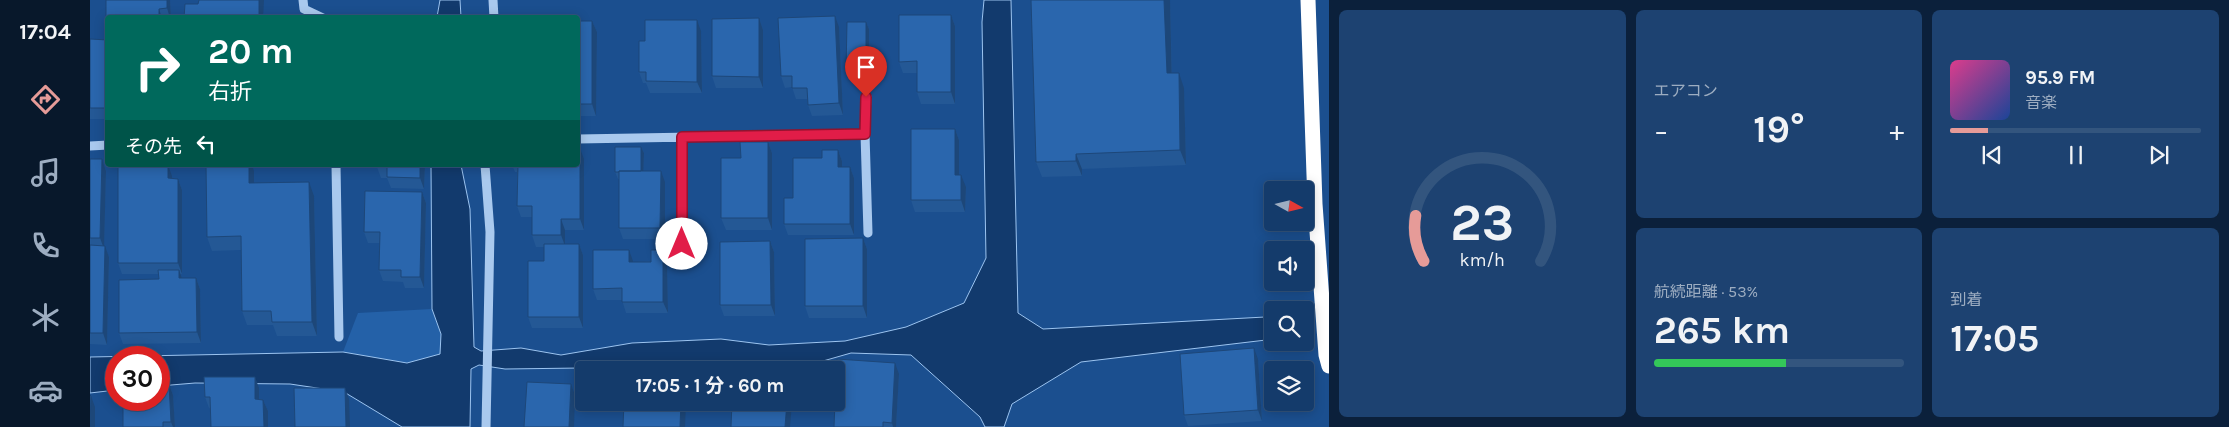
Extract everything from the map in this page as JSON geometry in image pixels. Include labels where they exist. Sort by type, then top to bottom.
[{"type":"highway","points":[[1308,0],[1314,204],[1326,354],[1329,366]]},
{"type":"street","points":[[303,0],[304,9],[317,15]]},
{"type":"street","points":[[494,0],[494,15]]},
{"type":"street","points":[[866,97],[865,134],[868,233]]},
{"type":"street","points":[[580,139],[865,134]]},
{"type":"street","points":[[682,137],[682,244]]},
{"type":"street","points":[[90,146],[105,145]]},
{"type":"street","points":[[336,167],[339,337]]},
{"type":"street","points":[[485,167],[490,232],[486,427]]},
{"type":"shaded area","points":[[440,0],[460,0],[461,15],[437,15]]},
{"type":"shaded area","points":[[984,0],[1011,0],[1018,313],[1043,329],[1264,317],[1264,340],[1081,362],[1012,404],[1004,427],[985,427],[980,417],[911,355],[851,353],[823,361],[575,361],[575,368],[505,369],[479,365],[471,369],[470,427],[402,427],[344,392],[290,384],[195,383],[170,385],[170,355],[343,352],[407,363],[440,354],[441,334],[432,309],[431,167],[461,167],[470,209],[474,347],[481,351],[521,348],[561,355],[632,343],[721,339],[769,345],[845,341],[906,327],[964,303],[986,258],[982,22]]},
{"type":"shaded area","points":[[432,309],[441,334],[440,354],[407,363],[343,352],[358,313]]},
{"type":"shaded area","points":[[90,357],[105,357],[105,391],[90,393]]},
{"type":"building","points":[[106,0],[167,0],[167,8],[159,9],[159,15],[106,15]]},
{"type":"building","points":[[199,0],[259,0],[259,15],[184,15],[185,4],[198,4]]},
{"type":"building","points":[[1031,0],[1164,0],[1167,73],[1179,73],[1180,150],[1076,154],[1076,161],[1036,162]]},
{"type":"building","points":[[899,15],[951,15],[951,92],[917,92],[917,61],[899,62]]},
{"type":"building","points":[[835,16],[839,103],[808,105],[807,88],[792,88],[792,76],[781,76],[778,18]]},
{"type":"building","points":[[759,18],[759,77],[712,76],[712,19]]},
{"type":"building","points":[[645,20],[697,20],[697,82],[646,81],[646,72],[639,72],[639,41],[645,41]]},
{"type":"building","points":[[580,21],[592,21],[592,104],[580,104]]},
{"type":"building","points":[[847,22],[866,22],[866,72],[846,71]]},
{"type":"building","points":[[90,39],[105,40],[105,108],[90,108]]},
{"type":"building","points":[[911,129],[955,129],[955,175],[961,175],[961,200],[911,200]]},
{"type":"building","points":[[740,142],[768,142],[768,218],[721,218],[721,158],[741,158]]},
{"type":"building","points":[[615,147],[641,147],[641,171],[615,172]]},
{"type":"building","points":[[822,150],[838,150],[838,167],[850,167],[850,224],[784,224],[784,198],[793,198],[793,158],[822,158]]},
{"type":"building","points":[[90,159],[102,159],[100,238],[90,238]]},
{"type":"building","points":[[118,167],[168,167],[168,178],[178,179],[178,263],[118,263]]},
{"type":"building","points":[[206,167],[249,167],[249,183],[309,182],[312,322],[272,322],[271,311],[242,311],[241,236],[207,237]]},
{"type":"building","points":[[387,167],[420,167],[420,178],[387,177]]},
{"type":"building","points":[[518,167],[580,167],[580,219],[561,219],[561,235],[532,235],[532,206],[517,206]]},
{"type":"building","points":[[619,171],[661,171],[660,228],[619,228]]},
{"type":"building","points":[[365,191],[422,192],[420,277],[401,277],[401,270],[379,270],[380,232],[364,232]]},
{"type":"building","points":[[863,238],[863,306],[805,306],[805,239]]},
{"type":"building","points":[[770,241],[771,305],[720,305],[720,242]]},
{"type":"building","points":[[544,244],[579,244],[579,317],[528,317],[528,261],[544,261]]},
{"type":"building","points":[[90,245],[105,246],[103,333],[90,333]]},
{"type":"building","points":[[593,250],[629,250],[629,262],[651,262],[651,250],[663,250],[663,302],[622,302],[622,288],[593,289]]},
{"type":"building","points":[[158,270],[179,270],[179,278],[196,278],[197,332],[119,333],[119,280],[159,279]]},
{"type":"building","points":[[1254,348],[1258,410],[1184,415],[1180,354]]},
{"type":"building","points":[[837,359],[895,363],[892,423],[883,422],[883,427],[834,427],[835,411],[845,411],[845,361],[837,361]]},
{"type":"building","points":[[204,377],[255,377],[255,399],[263,400],[264,427],[211,427],[210,397],[205,397]]},
{"type":"building","points":[[527,382],[571,384],[569,427],[524,427]]},
{"type":"building","points":[[294,388],[345,388],[346,427],[295,427]]},
{"type":"building","points":[[90,395],[91,396],[90,427]]},
{"type":"building","points":[[170,403],[171,422],[163,422],[163,427],[123,427],[123,411],[170,411]]},
{"type":"building","points":[[624,411],[681,411],[680,427],[623,427]]},
{"type":"building","points":[[732,411],[786,411],[785,427],[731,427]]},
{"type":"route","points":[[682,244],[682,137],[865,134],[866,97]]}]
